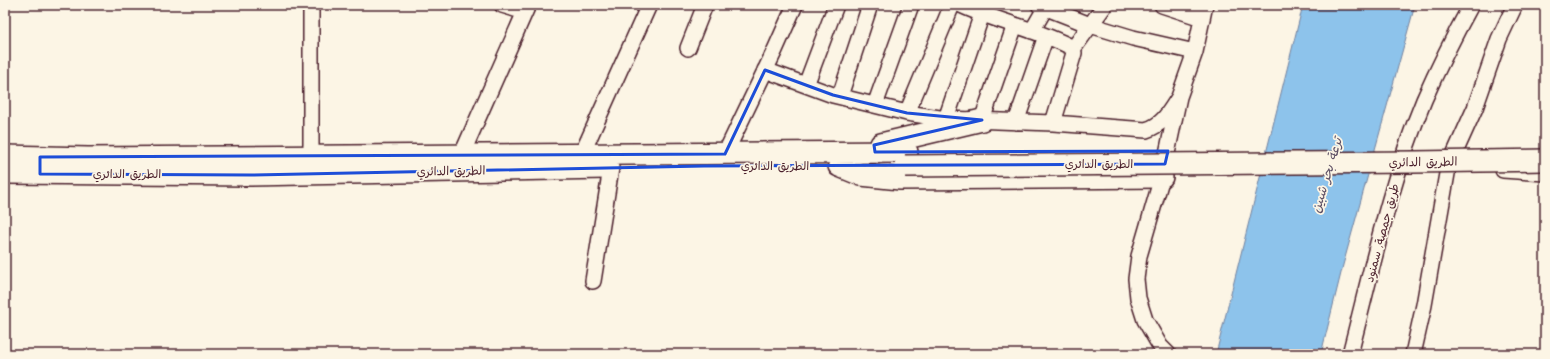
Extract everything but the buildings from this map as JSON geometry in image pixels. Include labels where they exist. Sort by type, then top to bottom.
[{"type":"highway","points":[[841,159],[982,120]]},
{"type":"highway","name":"الطريق الدائري","points":[[906,159],[1545,146]]},
{"type":"highway","name":"الطريق الدائري","points":[[311,165],[462,154],[725,154],[841,159]]},
{"type":"highway","name":"الطريق الدائري","points":[[5,156],[40,165]]},
{"type":"highway","name":"الطريق الدائري","points":[[5,173],[40,165],[88,158],[311,165],[611,168],[841,159],[1414,162],[1545,160]]},
{"type":"highway","points":[[841,159],[862,176],[900,179],[1162,177]]},
{"type":"street","points":[[311,5],[311,165]]},
{"type":"street","points":[[462,154],[527,8],[502,5]]},
{"type":"street","points":[[582,154],[649,5]]},
{"type":"street","points":[[688,48],[705,5]]},
{"type":"street","points":[[725,154],[795,5]]},
{"type":"street","points":[[806,85],[836,5]]},
{"type":"street","points":[[840,96],[870,5]]},
{"type":"street","points":[[875,105],[911,5]]},
{"type":"street","points":[[907,113],[952,5]]},
{"type":"street","points":[[961,5],[982,14],[1046,36],[1074,49]]},
{"type":"street","points":[[1053,123],[1074,49],[1105,5]]},
{"type":"street","points":[[1162,5],[1203,11],[1195,52],[1179,97],[1162,177],[1139,256],[1136,279],[1138,298],[1146,320],[1160,346],[1168,354]]},
{"type":"street","name":"طريق جمصة, سمنود","points":[[1350,354],[1400,167],[1424,101],[1444,56],[1471,5]]},
{"type":"street","points":[[1413,354],[1424,305],[1448,168],[1475,108],[1499,39],[1515,5]]},
{"type":"street","points":[[1032,31],[1044,6],[1090,25],[1133,38],[1195,52]]},
{"type":"street","points":[[946,119],[982,14]]},
{"type":"street","points":[[982,120],[1015,25]]},
{"type":"street","points":[[1016,122],[1046,36]]},
{"type":"street","points":[[765,70],[840,96],[907,113],[946,119],[1053,123],[1146,130],[1154,127],[1162,121],[1179,97]]},
{"type":"street","points":[[1400,167],[1505,170],[1545,173]]},
{"type":"street","points":[[593,281],[611,168]]},
{"type":"highlighted area","points":[[765,70],[833,95],[907,113],[982,120],[874,145],[875,152],[1168,151],[1165,164],[704,166],[251,175],[40,174],[40,157],[725,154]]},
{"type":"water","name":"ترعة بحر شبين","points":[[1303,5],[1415,5],[1343,265],[1321,354],[1216,354]]}]
